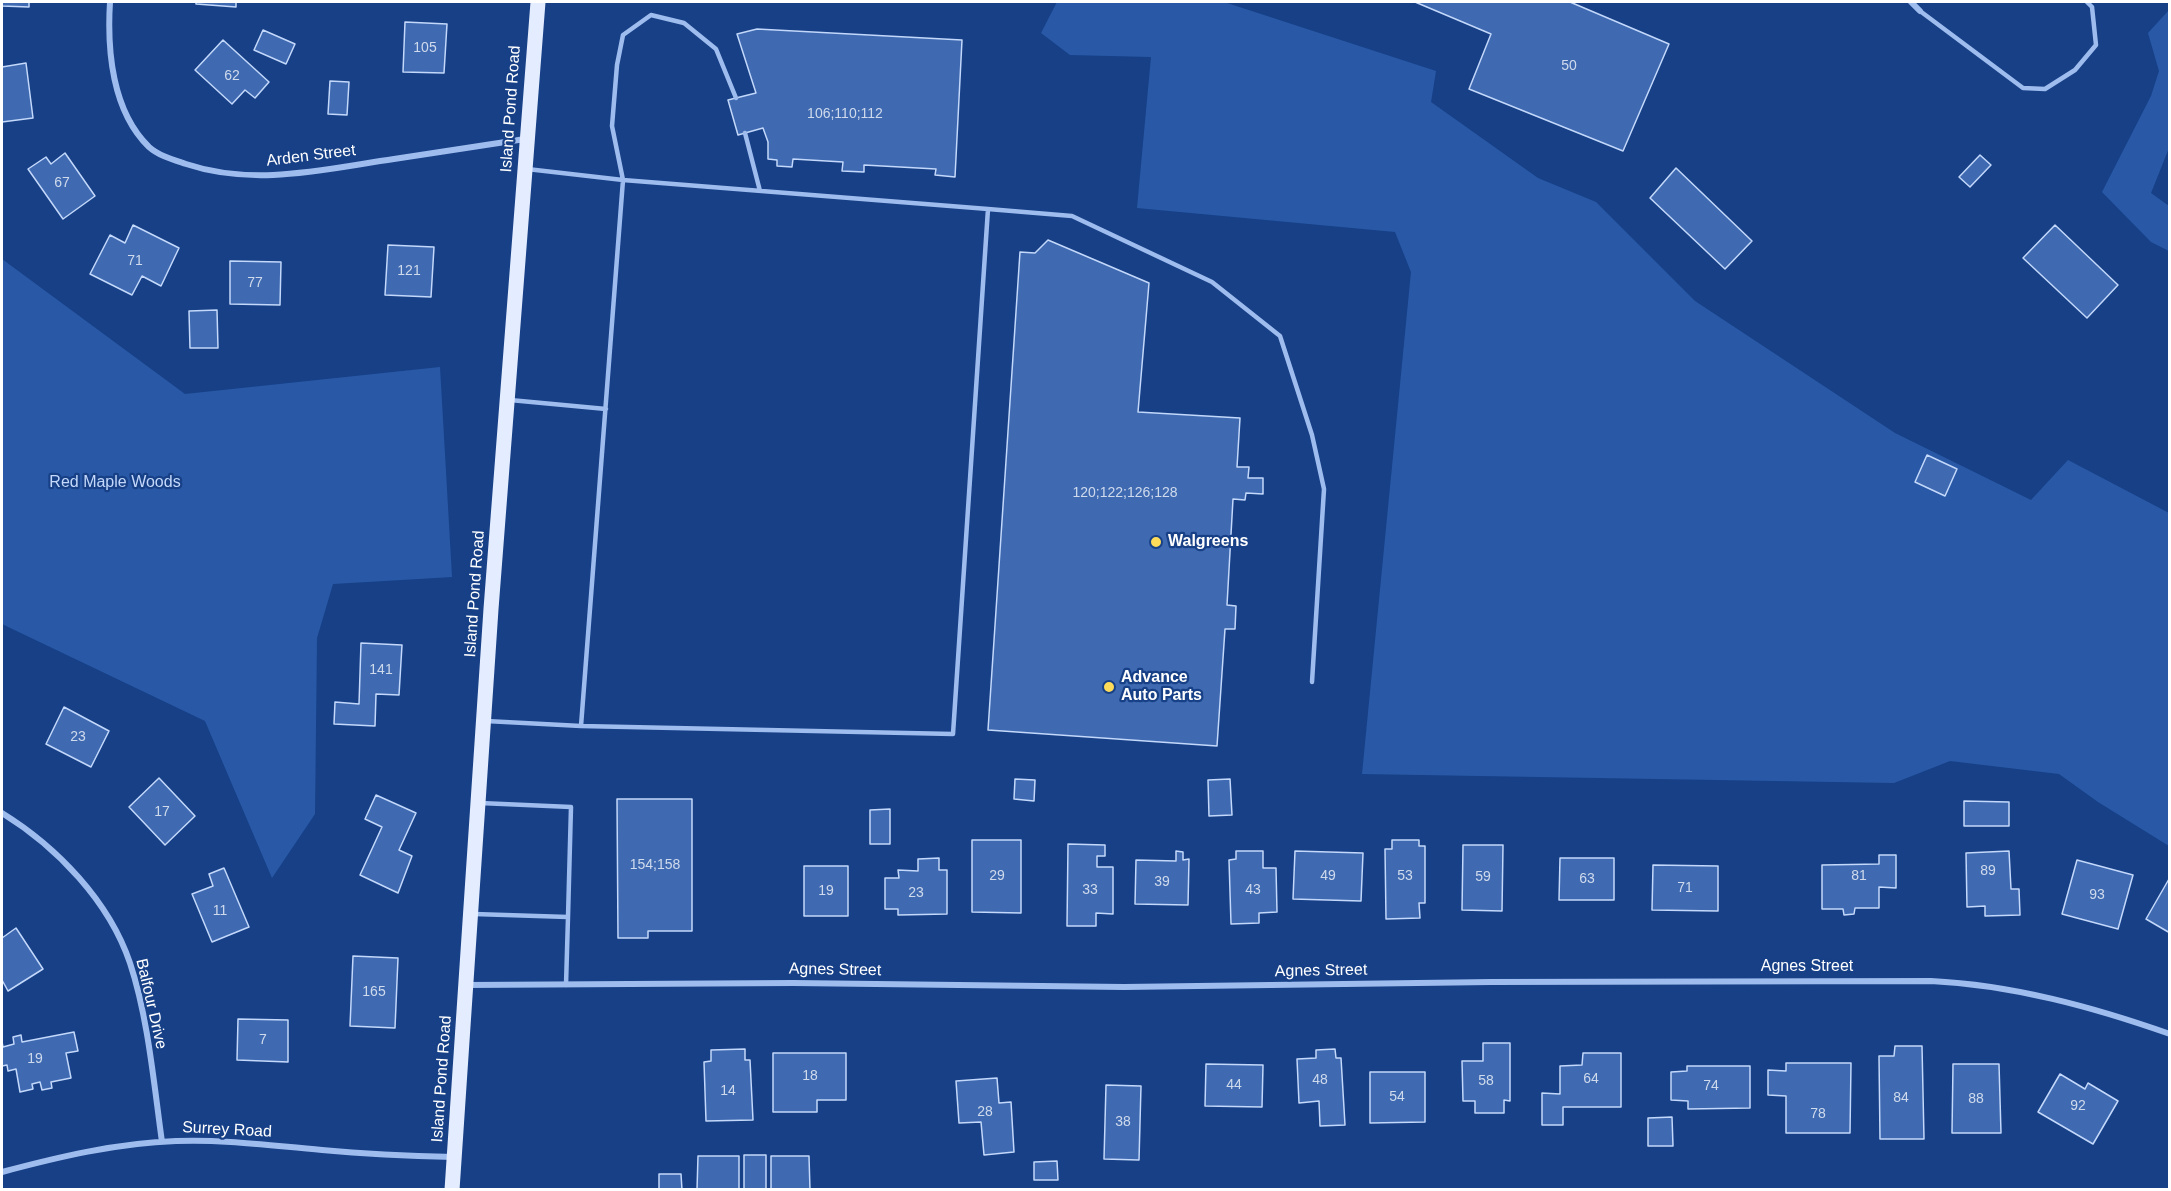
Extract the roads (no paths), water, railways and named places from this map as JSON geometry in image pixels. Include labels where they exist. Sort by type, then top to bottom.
[{"type":"main road","name":"Island Pond Road","points":[[452,1190],[507,400],[538,2]]},
{"type":"street","name":"Arden Street","points":[[110,2],[112,67],[125,110],[136,132],[151,149],[177,162],[237,175],[283,176],[527,139]]},
{"type":"street","points":[[1911,2],[1920,11]]},
{"type":"street","name":"Balfour Drive","points":[[2,813],[32,835],[69,869],[103,909],[116,931],[130,963],[138,998],[152,1070],[162,1142]]},
{"type":"street","name":"Agnes Street","points":[[466,985],[794,983],[1124,987],[1491,982],[1931,981],[1960,982],[2030,994],[2103,1012],[2169,1034]]},
{"type":"street","name":"Surrey Road","points":[[2,1172],[47,1160],[114,1147],[162,1142],[231,1142],[345,1152],[455,1158]]},
{"type":"lane","points":[[1920,11],[2023,88],[2045,89],[2075,70],[2096,45],[2092,7],[2087,2]]},
{"type":"lane","points":[[581,726],[623,180],[612,126],[617,65],[623,36],[651,15],[684,23],[716,49],[736,98]]},
{"type":"lane","points":[[745,133],[760,190]]},
{"type":"lane","points":[[525,169],[623,180],[1072,216],[1212,282],[1280,336],[1312,435],[1324,489],[1312,682]]},
{"type":"lane","points":[[484,721],[581,726],[953,734],[988,209]]},
{"type":"lane","points":[[507,400],[606,409]]},
{"type":"lane","points":[[478,803],[571,807],[566,985]]},
{"type":"lane","points":[[471,914],[568,917]]},
{"type":"place","name":"Walgreens","points":[[1156,542]]},
{"type":"place","name":"Advance Auto Parts","points":[[1109,687]]},
{"type":"park label","name":"Red Maple Woods","points":[[115,483]]}]
